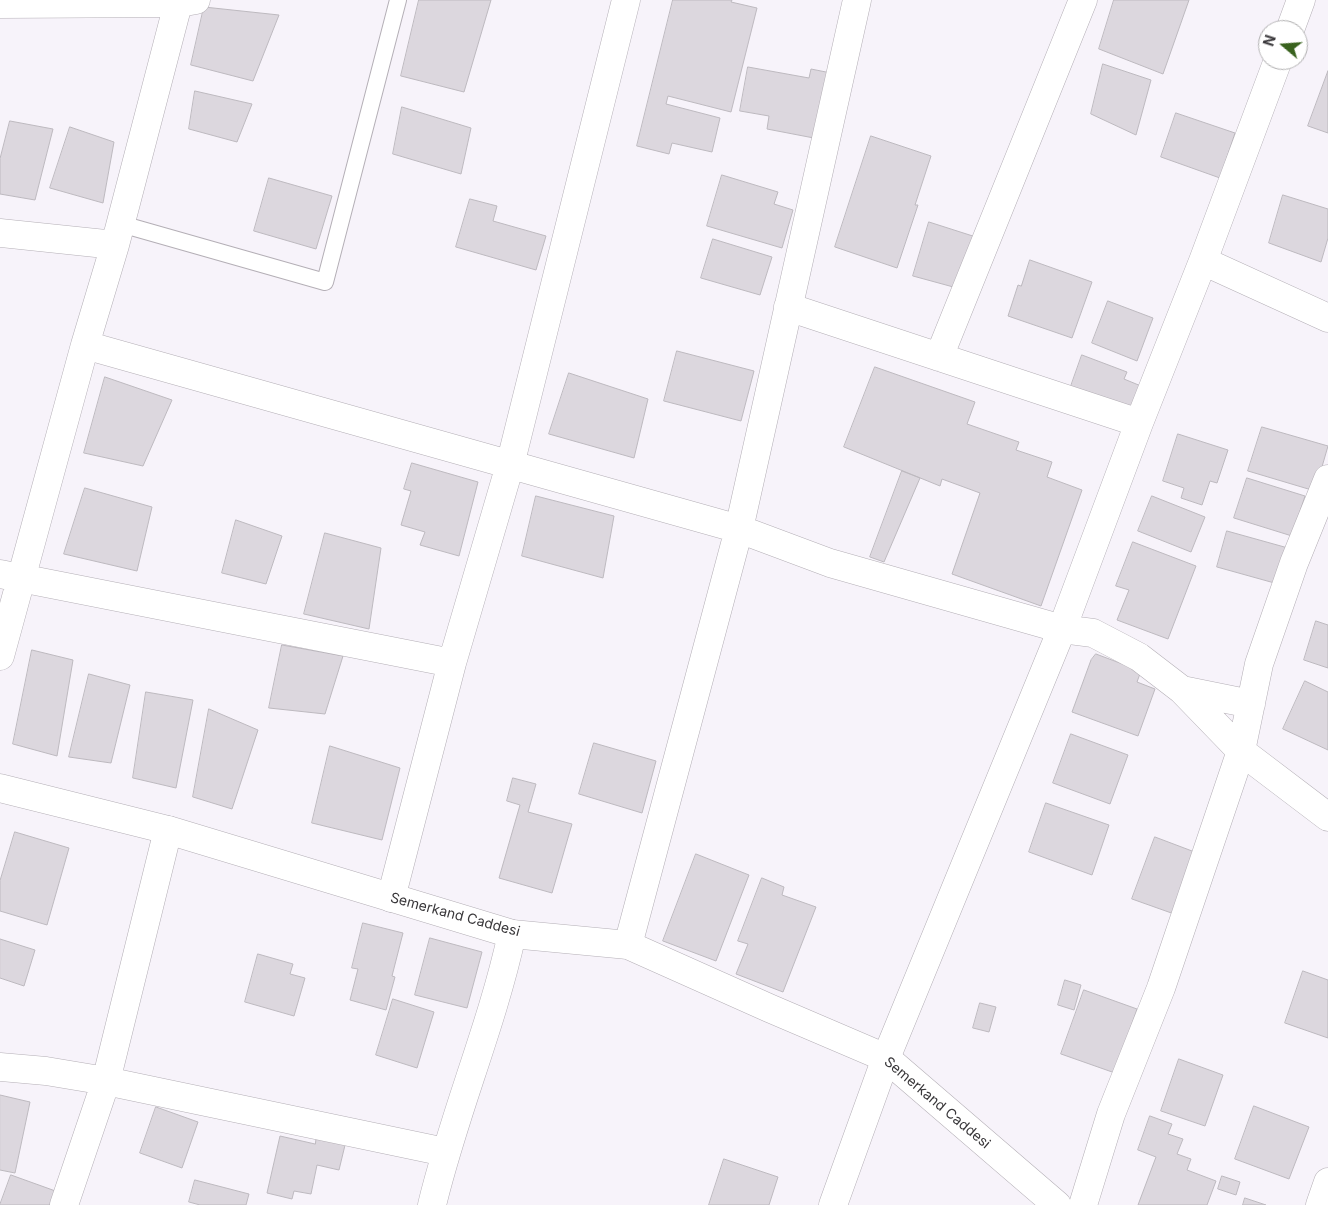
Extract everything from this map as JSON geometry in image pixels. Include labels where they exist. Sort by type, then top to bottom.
[{"type":"street","points":[[391,898],[452,663],[510,464],[626,0]]},
{"type":"street","points":[[628,945],[739,529],[857,0]]},
{"type":"street","points":[[939,357],[1083,0]]},
{"type":"street","points":[[1294,20],[1301,0]]},
{"type":"street","points":[[0,4],[185,1],[85,345],[10,576],[0,656]]},
{"type":"street","points":[[833,1205],[886,1058],[1062,629],[1274,70]]},
{"type":"street","points":[[0,233],[118,235]]},
{"type":"street","points":[[1203,260],[1328,318]]},
{"type":"street","points":[[788,307],[1139,422]]},
{"type":"street","points":[[85,345],[739,529],[830,563],[1062,629],[1093,633],[1139,658],[1182,690],[1241,751],[1328,817]]},
{"type":"street","points":[[1083,1205],[1111,1114],[1162,988],[1241,751],[1259,664],[1294,563],[1328,479]]},
{"type":"street","points":[[10,576],[452,663]]},
{"type":"street","points":[[1182,690],[1251,704]]},
{"type":"street","name":"Semerkand Caddesi","points":[[0,788],[168,830],[512,934],[628,945],[886,1058],[1057,1205]]},
{"type":"street","points":[[64,1205],[106,1081],[168,830]]},
{"type":"street","points":[[432,1205],[445,1152],[503,975],[512,934]]},
{"type":"street","points":[[0,1067],[46,1071],[106,1081],[445,1152]]},
{"type":"street","points":[[1320,1205],[1328,1182]]},
{"type":"lane","points":[[118,235],[325,282],[398,0]]},
{"type":"building","points":[[419,0],[491,0],[464,92],[401,76]]},
{"type":"building","points":[[673,0],[732,0],[731,2],[757,8],[731,112],[668,96],[666,104],[720,118],[712,152],[672,143],[669,154],[637,146]]},
{"type":"building","points":[[1114,0],[1189,0],[1163,74],[1099,49]]},
{"type":"building","points":[[204,7],[279,15],[253,81],[191,65]]},
{"type":"building","points":[[1103,64],[1151,80],[1136,135],[1091,114]]},
{"type":"building","points":[[748,67],[809,78],[811,69],[831,73],[819,139],[767,129],[769,116],[740,111]]},
{"type":"building","points":[[1328,71],[1328,133],[1308,126]]},
{"type":"building","points":[[195,91],[252,104],[237,142],[189,129]]},
{"type":"building","points":[[402,107],[471,128],[461,174],[393,154]]},
{"type":"building","points":[[1176,113],[1235,133],[1220,178],[1161,157]]},
{"type":"building","points":[[10,121],[53,129],[35,200],[0,194],[0,159]]},
{"type":"building","points":[[70,127],[114,142],[103,203],[50,188]]},
{"type":"building","points":[[871,136],[931,156],[915,205],[918,205],[897,268],[835,247]]},
{"type":"building","points":[[722,175],[778,192],[774,204],[793,210],[782,248],[707,226]]},
{"type":"building","points":[[269,178],[332,196],[316,249],[254,231]]},
{"type":"building","points":[[1283,195],[1328,209],[1328,238],[1321,262],[1269,243]]},
{"type":"building","points":[[470,199],[497,206],[493,221],[546,236],[536,270],[456,247]]},
{"type":"building","points":[[929,222],[979,238],[957,288],[913,276]]},
{"type":"building","points":[[713,239],[772,257],[760,295],[701,278]]},
{"type":"building","points":[[1030,260],[1092,282],[1072,338],[1008,316],[1018,285],[1021,286]]},
{"type":"building","points":[[1108,301],[1153,318],[1137,361],[1092,343]]},
{"type":"building","points":[[677,351],[754,371],[741,421],[664,401]]},
{"type":"building","points":[[1082,355],[1127,372],[1124,379],[1141,386],[1130,410],[1070,389]]},
{"type":"building","points":[[875,367],[975,402],[967,424],[1019,442],[1016,450],[1052,462],[1047,477],[1082,490],[1041,606],[952,574],[980,493],[942,479],[940,486],[844,447]]},
{"type":"building","points":[[569,373],[648,399],[634,458],[549,434]]},
{"type":"building","points":[[105,377],[172,400],[143,466],[84,453]]},
{"type":"building","points":[[1262,427],[1328,446],[1315,491],[1248,471]]},
{"type":"building","points":[[1178,434],[1228,450],[1217,483],[1210,481],[1202,505],[1181,498],[1184,488],[1163,481]]},
{"type":"building","points":[[412,463],[478,482],[459,556],[420,545],[425,532],[401,525],[411,491],[404,489]]},
{"type":"building","points":[[902,471],[920,478],[884,562],[870,557]]},
{"type":"building","points":[[1247,478],[1305,496],[1292,536],[1234,518]]},
{"type":"building","points":[[85,488],[152,507],[137,571],[64,554]]},
{"type":"building","points":[[536,496],[614,516],[603,578],[522,556]]},
{"type":"building","points":[[1152,496],[1205,517],[1191,552],[1138,531]]},
{"type":"building","points":[[236,520],[282,536],[266,584],[222,573]]},
{"type":"building","points":[[1227,531],[1288,548],[1278,584],[1217,567]]},
{"type":"building","points":[[325,533],[381,548],[369,629],[304,614]]},
{"type":"building","points":[[1133,542],[1196,566],[1168,639],[1117,620],[1129,590],[1116,586]]},
{"type":"building","points":[[1316,621],[1328,625],[1328,668],[1304,660]]},
{"type":"building","points":[[282,645],[343,656],[325,714],[269,708]]},
{"type":"building","points":[[32,650],[73,660],[57,756],[13,744]]},
{"type":"building","points":[[1096,654],[1141,671],[1137,682],[1155,689],[1138,736],[1072,712],[1091,660]]},
{"type":"building","points":[[89,674],[130,685],[111,763],[69,757]]},
{"type":"building","points":[[1305,681],[1328,692],[1328,750],[1283,729]]},
{"type":"building","points":[[146,692],[193,700],[176,788],[133,778]]},
{"type":"building","points":[[209,709],[258,730],[232,809],[193,797]]},
{"type":"building","points":[[1071,734],[1128,755],[1110,804],[1053,783]]},
{"type":"building","points":[[594,743],[656,761],[642,813],[579,794]]},
{"type":"building","points":[[330,746],[400,768],[382,840],[312,823]]},
{"type":"building","points":[[513,778],[536,784],[528,812],[572,824],[552,893],[499,878],[520,805],[507,801]]},
{"type":"building","points":[[1046,803],[1109,825],[1092,875],[1029,852]]},
{"type":"building","points":[[15,832],[69,848],[47,925],[0,911],[0,881]]},
{"type":"building","points":[[1155,837],[1200,854],[1177,915],[1132,899]]},
{"type":"building","points":[[696,854],[749,875],[716,961],[663,941]]},
{"type":"building","points":[[762,878],[784,887],[782,895],[816,907],[783,992],[736,974],[748,944],[738,941]]},
{"type":"building","points":[[363,923],[403,933],[392,976],[395,977],[386,1010],[350,1000],[358,969],[352,968]]},
{"type":"building","points":[[430,938],[482,952],[467,1008],[415,995]]},
{"type":"building","points":[[0,939],[35,950],[24,986],[0,978]]},
{"type":"building","points":[[258,954],[293,964],[290,974],[305,978],[294,1016],[245,1002]]},
{"type":"building","points":[[1303,971],[1328,980],[1328,1038],[1285,1023]]},
{"type":"building","points":[[1065,980],[1081,985],[1074,1010],[1058,1005]]},
{"type":"building","points":[[1084,990],[1137,1009],[1115,1073],[1061,1054]]},
{"type":"building","points":[[393,999],[434,1012],[417,1068],[376,1055]]},
{"type":"building","points":[[980,1003],[996,1007],[989,1032],[973,1028]]},
{"type":"building","points":[[1179,1059],[1223,1075],[1205,1126],[1161,1111]]},
{"type":"building","points":[[0,1095],[30,1102],[15,1173],[0,1170]]},
{"type":"building","points":[[1254,1106],[1309,1127],[1289,1179],[1235,1159]]},
{"type":"building","points":[[156,1107],[198,1122],[182,1168],[140,1153]]},
{"type":"building","points":[[1150,1116],[1172,1124],[1168,1134],[1183,1139],[1177,1154],[1191,1159],[1187,1170],[1216,1181],[1207,1205],[1138,1205],[1156,1157],[1138,1150]]},
{"type":"building","points":[[317,1134],[346,1141],[339,1170],[317,1165],[311,1194],[294,1191],[292,1199],[267,1193],[280,1136],[315,1144]]},
{"type":"building","points":[[724,1159],[778,1177],[769,1205],[709,1205]]},
{"type":"building","points":[[11,1175],[61,1193],[57,1205],[0,1205]]},
{"type":"building","points":[[1222,1176],[1240,1182],[1236,1195],[1218,1189]]},
{"type":"building","points":[[195,1180],[249,1194],[246,1205],[200,1205],[189,1202]]},
{"type":"building","points":[[1245,1198],[1266,1205],[1243,1205]]}]
